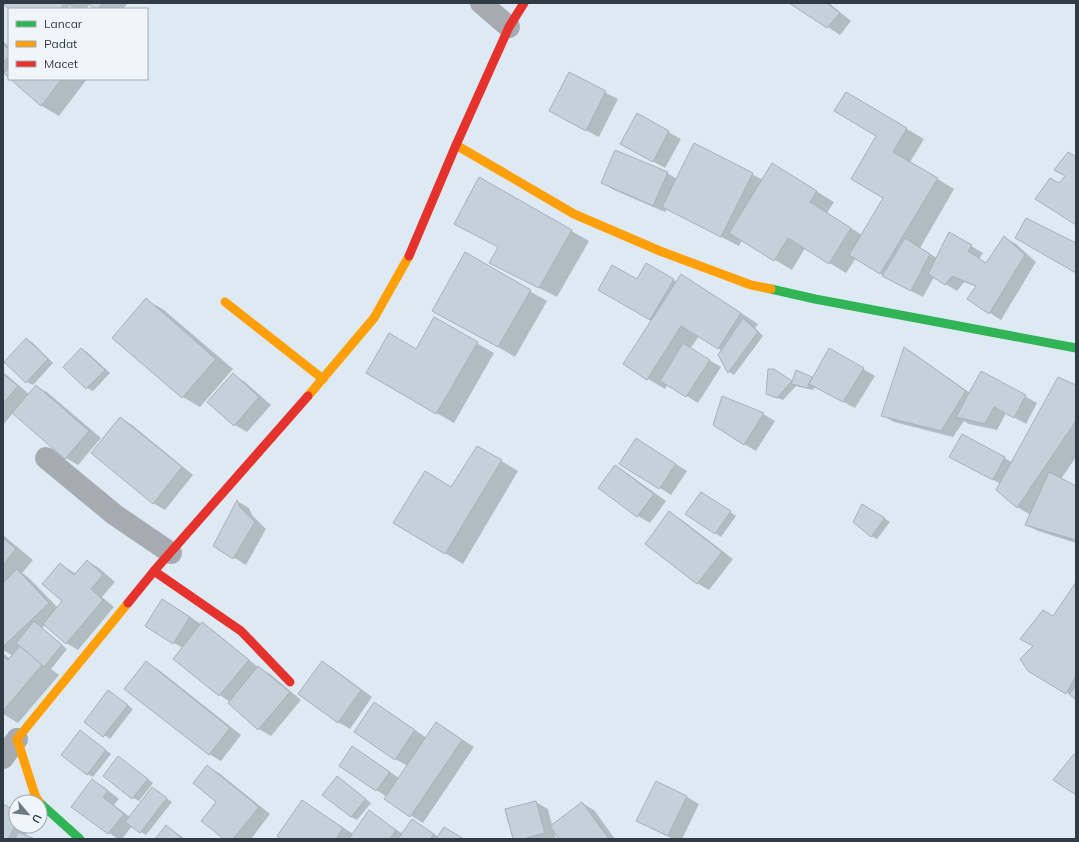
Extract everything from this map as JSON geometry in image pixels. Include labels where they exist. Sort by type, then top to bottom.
[{"type":"street","points":[[3,758],[154,571],[323,379],[374,318],[414,248],[456,145],[509,27],[524,3]]},
{"type":"street","points":[[485,6],[509,27]]},
{"type":"street","points":[[456,145],[574,214],[660,251],[750,285],[815,299],[1076,348]]},
{"type":"street","points":[[225,302],[323,379]]},
{"type":"street","points":[[46,458],[114,515],[171,553]]},
{"type":"street","points":[[154,571],[241,631],[290,682]]},
{"type":"street","points":[[18,739],[35,794]]},
{"type":"street","points":[[48,809],[80,839]]},
{"type":"building","points":[[5,3],[65,3],[61,8],[8,8],[4,5]]},
{"type":"building","points":[[87,3],[103,3],[99,8],[94,8]]},
{"type":"building","points":[[789,3],[827,3],[840,13],[827,28]]},
{"type":"building","points":[[70,4],[76,8],[66,8]]},
{"type":"building","points":[[3,44],[8,49],[8,58],[3,62]]},
{"type":"building","points":[[8,69],[8,77],[4,73]]},
{"type":"building","points":[[569,72],[606,91],[586,131],[549,111]]},
{"type":"building","points":[[11,80],[61,80],[41,106]]},
{"type":"building","points":[[846,92],[907,128],[893,152],[938,178],[880,274],[849,255],[883,198],[851,179],[876,136],[834,111]]},
{"type":"building","points":[[637,113],[669,131],[653,162],[620,144]]},
{"type":"building","points":[[694,143],[753,173],[721,237],[662,207]]},
{"type":"building","points":[[615,150],[668,172],[653,206],[601,183]]},
{"type":"building","points":[[1068,152],[1075,156],[1076,155],[1076,225],[1035,199],[1050,178],[1059,183],[1065,176],[1054,170]]},
{"type":"building","points":[[772,163],[817,191],[810,202],[851,228],[829,264],[788,238],[774,261],[729,233]]},
{"type":"building","points":[[479,177],[572,230],[539,288],[489,263],[498,247],[454,224]]},
{"type":"building","points":[[1026,218],[1076,243],[1076,273],[1015,238]]},
{"type":"building","points":[[949,232],[972,245],[968,251],[986,263],[1004,236],[1025,255],[989,314],[967,299],[976,286],[952,276],[945,285],[928,274]]},
{"type":"building","points":[[905,238],[930,254],[911,291],[882,276]]},
{"type":"building","points":[[465,252],[531,290],[498,347],[432,311]]},
{"type":"building","points":[[646,263],[674,279],[650,320],[598,290],[612,265],[637,279]]},
{"type":"building","points":[[681,274],[741,313],[718,349],[681,326],[647,380],[623,364]]},
{"type":"building","points":[[146,298],[216,359],[182,398],[112,338]]},
{"type":"building","points":[[434,317],[478,342],[436,414],[366,373],[389,333],[416,349]]},
{"type":"building","points":[[743,318],[758,332],[728,373],[718,355]]},
{"type":"building","points":[[26,338],[48,359],[26,383],[4,362]]},
{"type":"building","points":[[683,343],[710,360],[686,397],[660,381]]},
{"type":"building","points":[[904,347],[966,391],[941,431],[881,416]]},
{"type":"building","points":[[81,348],[105,370],[86,389],[63,367]]},
{"type":"building","points":[[829,348],[864,368],[843,402],[809,384]]},
{"type":"building","points":[[768,369],[774,369],[792,381],[777,398],[766,394]]},
{"type":"building","points":[[796,370],[812,377],[807,388],[791,384]]},
{"type":"building","points":[[981,371],[1026,395],[1014,418],[994,407],[985,424],[956,417]]},
{"type":"building","points":[[233,373],[259,397],[234,426],[207,402]]},
{"type":"building","points":[[3,374],[18,386],[3,404]]},
{"type":"building","points":[[1058,377],[1076,385],[1076,421],[1017,508],[996,490]]},
{"type":"building","points":[[36,385],[89,431],[65,459],[12,413]]},
{"type":"building","points":[[722,396],[764,413],[744,445],[713,425]]},
{"type":"building","points":[[120,417],[182,467],[153,504],[91,453]]},
{"type":"building","points":[[962,434],[1005,457],[993,480],[949,457]]},
{"type":"building","points":[[636,438],[676,464],[659,489],[619,464]]},
{"type":"building","points":[[477,446],[502,460],[445,554],[393,523],[425,471],[451,487]]},
{"type":"building","points":[[615,465],[654,494],[637,517],[598,488]]},
{"type":"building","points":[[1049,472],[1076,486],[1076,540],[1025,525]]},
{"type":"building","points":[[701,492],[731,511],[715,534],[685,514]]},
{"type":"building","points":[[237,500],[240,507],[255,522],[233,559],[213,546]]},
{"type":"building","points":[[862,504],[885,518],[871,537],[853,522]]},
{"type":"building","points":[[669,511],[722,552],[697,584],[645,544]]},
{"type":"building","points":[[3,538],[16,549],[3,565]]},
{"type":"building","points":[[87,560],[103,575],[91,589],[103,600],[66,644],[43,624],[62,601],[42,584],[60,563],[74,575]]},
{"type":"building","points":[[17,569],[49,603],[3,647],[3,583]]},
{"type":"building","points":[[1076,582],[1076,676],[1066,694],[1028,671],[1020,659],[1033,646],[1020,639],[1043,610],[1053,616]]},
{"type":"building","points":[[162,599],[190,617],[173,644],[145,626]]},
{"type":"building","points":[[34,621],[62,645],[44,667],[16,643]]},
{"type":"building","points":[[202,622],[249,660],[219,696],[173,659]]},
{"type":"building","points":[[20,646],[42,665],[3,711],[3,656],[8,660]]},
{"type":"building","points":[[146,661],[230,728],[209,755],[124,689]]},
{"type":"building","points":[[322,661],[361,690],[338,723],[298,694]]},
{"type":"building","points":[[258,666],[290,692],[258,730],[228,703]]},
{"type":"building","points":[[1076,686],[1076,700],[1069,694]]},
{"type":"building","points":[[108,690],[128,705],[103,737],[84,722]]},
{"type":"building","points":[[374,702],[415,730],[395,760],[354,732]]},
{"type":"building","points":[[436,722],[462,740],[410,817],[384,799]]},
{"type":"building","points":[[80,730],[106,750],[87,775],[61,755]]},
{"type":"building","points":[[352,746],[390,772],[376,791],[339,766]]},
{"type":"building","points":[[1074,754],[1076,755],[1076,795],[1053,780]]},
{"type":"building","points":[[118,756],[148,779],[132,799],[103,776]]},
{"type":"building","points":[[207,765],[259,807],[233,839],[224,839],[201,821],[216,802],[193,783]]},
{"type":"building","points":[[337,776],[366,799],[351,817],[322,795]]},
{"type":"building","points":[[92,779],[108,791],[103,797],[124,814],[108,834],[71,807]]},
{"type":"building","points":[[656,781],[687,796],[668,836],[636,821]]},
{"type":"building","points":[[152,787],[167,798],[140,833],[125,822]]},
{"type":"building","points":[[302,800],[343,828],[336,839],[281,839],[277,836]]},
{"type":"building","points":[[536,801],[545,833],[523,839],[513,839],[505,809]]},
{"type":"building","points":[[582,802],[609,839],[559,839],[550,826]]},
{"type":"building","points":[[3,804],[8,807],[8,834],[11,834],[8,839],[3,839]]},
{"type":"building","points":[[369,810],[396,830],[390,839],[349,839]]},
{"type":"building","points":[[412,819],[434,834],[430,839],[398,839]]},
{"type":"building","points":[[166,825],[183,839],[155,839]]},
{"type":"building","points":[[444,827],[464,839],[436,839]]},
{"type":"building","points":[[17,834],[23,834],[35,839],[15,839]]},
{"type":"traffic: fast","points":[[771,289],[815,299],[1076,348]]},
{"type":"traffic: fast","points":[[48,810],[80,839]]},
{"type":"traffic: slow","points":[[456,145],[574,214],[660,251],[751,285],[771,289]]},
{"type":"traffic: slow","points":[[308,396],[374,318],[409,256]]},
{"type":"traffic: slow","points":[[225,302],[323,379]]},
{"type":"traffic: slow","points":[[35,794],[17,739],[128,603]]},
{"type":"traffic: jam","points":[[409,256],[456,145],[509,27],[524,3]]},
{"type":"traffic: jam","points":[[128,603],[154,571],[308,396]]},
{"type":"traffic: jam","points":[[154,571],[241,631],[290,682]]}]
